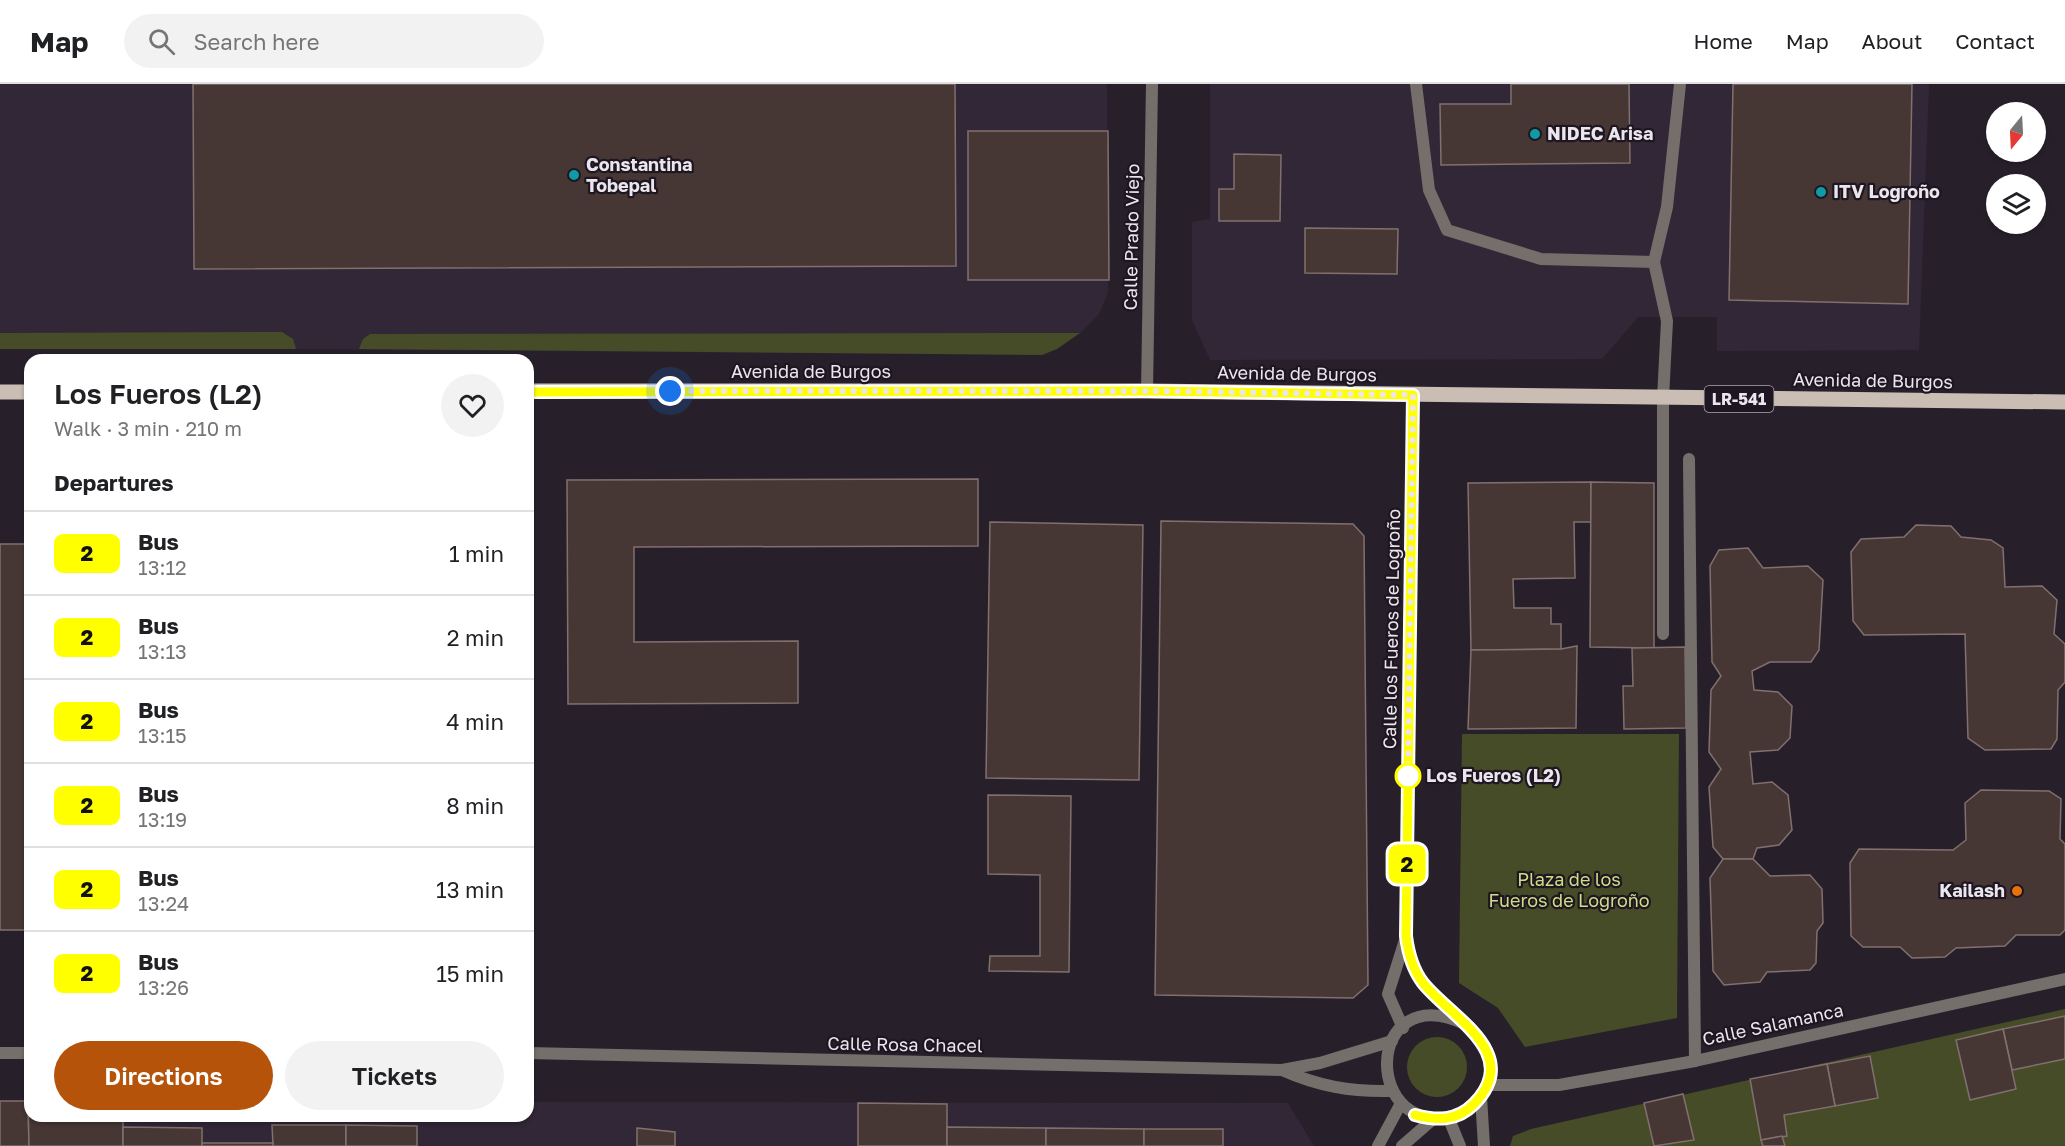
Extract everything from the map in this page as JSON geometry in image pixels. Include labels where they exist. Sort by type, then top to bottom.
[{"type":"main road","name":"Avenida de Burgos","points":[[534,392],[1148,391],[2065,402]]},
{"type":"main road","points":[[0,392],[24,392]]},
{"type":"street","name":"Calle Prado Viejo","points":[[1148,391],[1152,84]]},
{"type":"street","points":[[1416,84],[1429,190],[1447,230],[1541,259],[1654,262]]},
{"type":"street","points":[[1663,634],[1663,398],[1667,321],[1654,262],[1668,207],[1680,84]]},
{"type":"street","name":"Calle los Fueros de Logroño","points":[[1413,395],[1406,936],[1408,953],[1422,982],[1467,1025]]},
{"type":"street","points":[[1689,459],[1695,1061]]},
{"type":"street","name":"Calle los Fueros de Logroño","points":[[1403,1028],[1388,994],[1406,936]]},
{"type":"street","name":"Calle Salamanca","points":[[1487,1085],[1558,1085],[1695,1061],[2065,979]]},
{"type":"street","points":[[1434,1015],[1451,1017],[1467,1025],[1479,1036],[1487,1052],[1490,1068],[1487,1085],[1481,1097],[1467,1111],[1449,1119],[1432,1120],[1415,1115],[1400,1105],[1390,1091],[1385,1066],[1392,1041],[1403,1028],[1418,1019],[1434,1015]]},
{"type":"street","name":"Calle Rosa Chacel","points":[[534,1053],[1282,1070],[1320,1063],[1392,1041]]},
{"type":"street","points":[[0,1053],[24,1053]]},
{"type":"street","name":"Calle Rosa Chacel","points":[[1282,1070],[1306,1081],[1354,1092],[1390,1091]]},
{"type":"street","points":[[1481,1097],[1484,1146]]},
{"type":"street","points":[[1377,1146],[1400,1105]]},
{"type":"street","points":[[1449,1119],[1460,1146]]},
{"type":"street","points":[[1402,1146],[1432,1120]]},
{"type":"shaded area","points":[[0,84],[1107,84],[1108,293],[1099,314],[1080,333],[1057,349],[1042,355],[0,349]]},
{"type":"shaded area","points":[[1210,84],[1929,84],[1919,350],[1717,351],[1717,317],[1638,317],[1602,359],[1210,360],[1192,320],[1192,222],[1210,219]]},
{"type":"shaded area","points":[[534,1102],[1288,1103],[1314,1146],[29,1146],[28,1122],[534,1122]]},
{"type":"green space","points":[[282,332],[293,339],[296,349],[0,349],[0,333]]},
{"type":"green space","points":[[1080,333],[1057,349],[1042,355],[359,349],[363,339],[370,334]]},
{"type":"green space","name":"Plaza de los Fueros de Logroño","points":[[1462,734],[1679,734],[1677,1018],[1525,1047],[1498,1008],[1459,983]]},
{"type":"green space","points":[[2065,1009],[2065,1146],[1510,1146],[1513,1136],[1531,1129]]},
{"type":"green space","points":[[1431,1037],[1443,1037],[1454,1042],[1462,1050],[1467,1067],[1465,1079],[1454,1092],[1443,1097],[1431,1097],[1420,1092],[1412,1084],[1407,1073],[1407,1061],[1412,1050],[1420,1042]]},
{"type":"building","name":"Constantina Tobepal","points":[[193,84],[955,84],[956,266],[194,269]]},
{"type":"building","name":"NIDEC Arisa","points":[[1511,84],[1629,84],[1630,163],[1441,165],[1440,104],[1511,104]]},
{"type":"building","name":"ITV Logroño","points":[[1733,84],[1912,84],[1908,304],[1729,300]]},
{"type":"building","points":[[968,131],[1108,131],[1109,280],[968,280]]},
{"type":"building","points":[[1234,154],[1281,155],[1280,221],[1219,221],[1219,189],[1234,189]]},
{"type":"building","points":[[1305,228],[1398,229],[1397,274],[1305,273]]},
{"type":"building","points":[[978,479],[978,546],[634,547],[634,642],[798,641],[798,703],[568,704],[567,480]]},
{"type":"building","points":[[1591,482],[1591,522],[1574,522],[1575,578],[1513,579],[1514,608],[1551,608],[1551,624],[1561,624],[1561,649],[1471,650],[1468,483]]},
{"type":"building","points":[[1591,482],[1654,483],[1654,648],[1590,647]]},
{"type":"building","points":[[1161,521],[1353,524],[1364,536],[1368,985],[1353,998],[1155,995]]},
{"type":"building","points":[[990,522],[1143,525],[1139,780],[986,778]]},
{"type":"building","points":[[1916,525],[1951,526],[1961,537],[1991,540],[2003,548],[2005,587],[2042,586],[2057,600],[2054,634],[2065,644],[2065,682],[2058,690],[2057,739],[2051,749],[1985,750],[1968,738],[1965,634],[1864,635],[1853,621],[1851,552],[1861,539],[1904,537]]},
{"type":"building","points":[[0,544],[24,544],[24,930],[0,930]]},
{"type":"building","points":[[1748,548],[1763,568],[1808,566],[1823,580],[1819,650],[1811,662],[1770,662],[1752,671],[1754,690],[1778,692],[1792,706],[1790,738],[1778,750],[1750,752],[1753,784],[1772,782],[1788,795],[1792,830],[1779,845],[1757,848],[1753,859],[1723,859],[1713,847],[1709,787],[1721,769],[1709,752],[1711,690],[1721,676],[1712,662],[1710,566],[1719,550]]},
{"type":"building","points":[[1577,646],[1576,728],[1468,729],[1471,650],[1561,649]]},
{"type":"building","points":[[1685,647],[1686,728],[1624,729],[1623,686],[1633,686],[1632,648]]},
{"type":"building","points":[[1981,790],[2049,791],[2061,799],[2060,839],[2065,844],[2065,930],[2060,935],[2016,935],[2005,946],[1956,948],[1945,957],[1912,958],[1900,947],[1863,947],[1851,936],[1850,863],[1859,849],[1953,850],[1966,840],[1965,803]]},
{"type":"building","points":[[988,795],[1071,796],[1069,972],[989,971],[990,956],[1040,956],[1040,875],[988,874]]},
{"type":"building","points":[[1723,859],[1753,859],[1770,876],[1810,875],[1822,889],[1823,923],[1817,931],[1816,963],[1810,970],[1767,972],[1760,982],[1724,985],[1713,971],[1710,878]]},
{"type":"building","points":[[2065,1016],[2065,1059],[2012,1070],[2003,1029]]},
{"type":"building","points":[[2003,1029],[2016,1089],[1970,1100],[1956,1040]]},
{"type":"building","points":[[1870,1056],[1878,1098],[1835,1106],[1827,1064]]},
{"type":"building","points":[[1827,1064],[1835,1106],[1784,1115],[1787,1136],[1761,1140],[1750,1079]]},
{"type":"building","points":[[1683,1094],[1694,1140],[1654,1146],[1644,1103]]},
{"type":"building","points":[[0,1101],[24,1101],[24,1122],[28,1122],[29,1146],[0,1146]]},
{"type":"building","points":[[858,1103],[947,1104],[947,1146],[858,1146]]},
{"type":"building","points":[[28,1122],[123,1122],[123,1146],[29,1146]]},
{"type":"building","points":[[272,1125],[346,1125],[346,1146],[273,1146]]},
{"type":"building","points":[[346,1125],[417,1126],[417,1146],[346,1146]]},
{"type":"building","points":[[123,1127],[202,1128],[202,1146],[123,1146]]},
{"type":"building","points":[[947,1127],[1046,1128],[1046,1146],[947,1146]]},
{"type":"building","points":[[637,1128],[675,1132],[675,1146],[637,1146]]},
{"type":"building","points":[[1046,1128],[1144,1129],[1144,1146],[1046,1146]]},
{"type":"building","points":[[1144,1129],[1223,1129],[1223,1146],[1144,1146]]},
{"type":"building","points":[[1782,1136],[1785,1146],[1763,1146],[1761,1140]]},
{"type":"building","points":[[202,1143],[273,1143],[273,1146],[202,1146]]},
{"type":"bus line","name":"2","points":[[534,392],[1148,391],[1413,395],[1406,936],[1408,953],[1422,982],[1479,1036],[1487,1052],[1490,1068],[1487,1085],[1481,1097],[1467,1111],[1449,1119],[1432,1120],[1415,1115]]},
{"type":"place","name":"NIDEC Arisa","points":[[1535,134]]},
{"type":"place","name":"Constantina Tobepal","points":[[574,175]]},
{"type":"place","name":"ITV Logroño","points":[[1821,192]]},
{"type":"place","name":"Los Fueros (L2)","points":[[1408,776]]},
{"type":"place","name":"Kailash","points":[[2017,891]]},
{"type":"route","points":[[670,391],[1148,391],[1413,395],[1408,776]]}]
